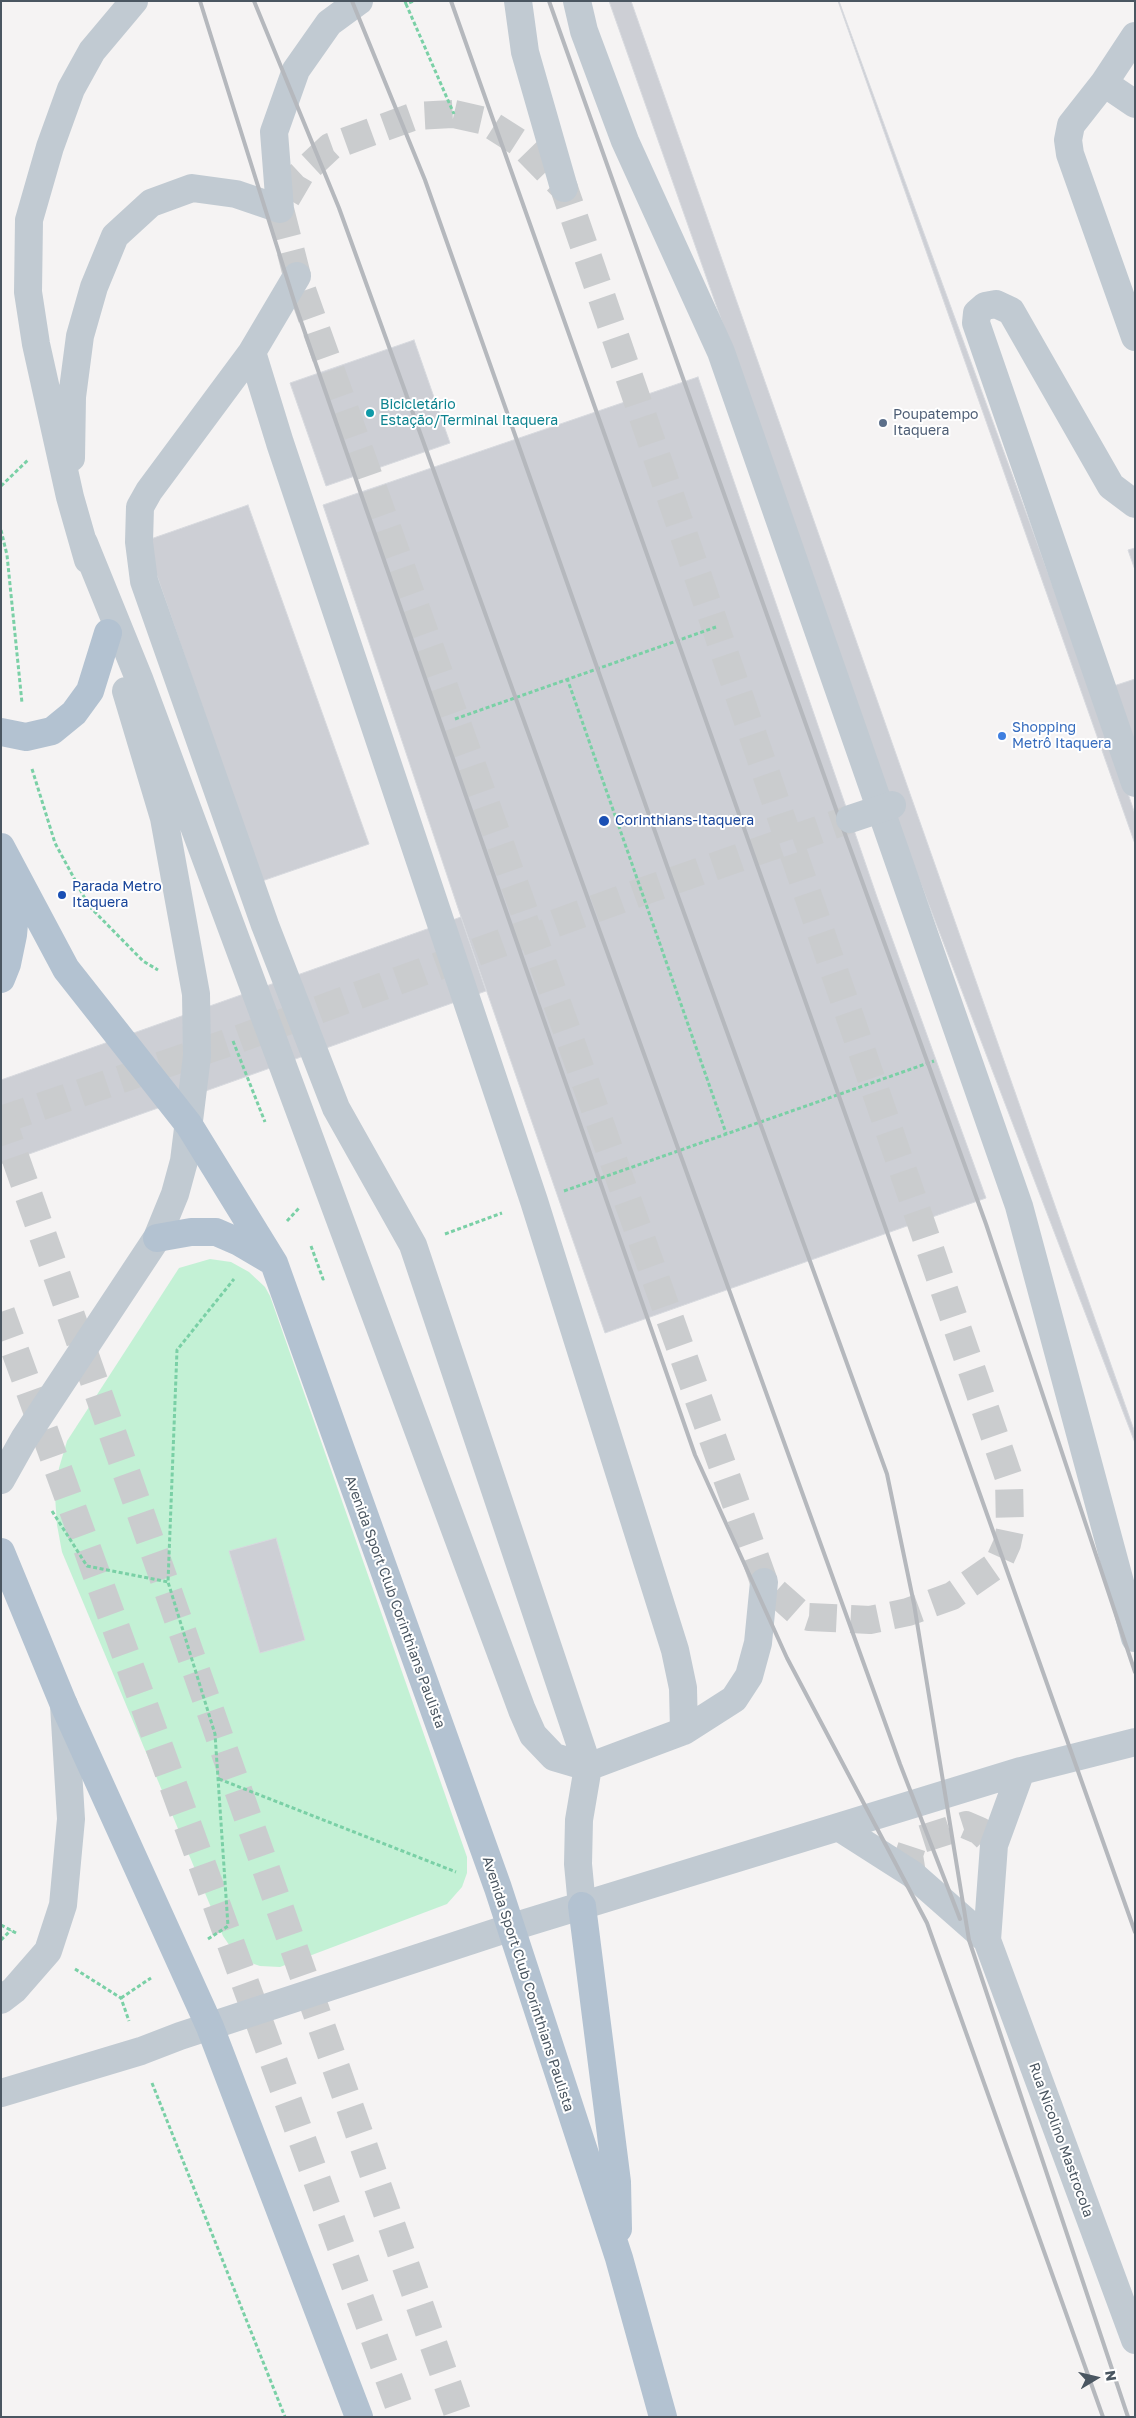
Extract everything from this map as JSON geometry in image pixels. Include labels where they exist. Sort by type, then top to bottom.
[{"type":"main road","points":[[14,734],[52,731],[74,713],[90,691],[108,633]]},
{"type":"main road","points":[[1,979],[7,964],[13,935],[16,901],[4,855]]},
{"type":"main road","name":"Avenida Sport Club Corinthians Paulista","points":[[4,855],[66,969],[188,1125],[274,1263],[498,1888],[509,1928],[619,2258],[663,2417]]},
{"type":"main road","points":[[157,1238],[191,1232],[216,1232],[239,1242],[274,1263]]},
{"type":"main road","points":[[1,1552],[64,1705],[210,2027],[359,2417]]},
{"type":"main road","points":[[582,1906],[617,2182],[619,2258]]},
{"type":"street","points":[[1,1480],[24,1439],[157,1238],[175,1194],[184,1161],[197,1056],[196,994],[164,818],[108,633],[70,497],[34,336],[28,292],[29,220],[50,147],[71,90],[92,52],[134,1]]},
{"type":"street","points":[[70,497],[72,397],[80,336],[94,286],[115,236],[151,203],[192,188],[236,194],[280,209],[274,132],[296,70],[329,23],[359,1]]},
{"type":"street","points":[[518,1],[525,52],[564,188]]},
{"type":"street","points":[[577,1],[584,31],[625,141],[721,352],[1019,1206],[1128,1591],[1135,1638]]},
{"type":"street","points":[[1135,36],[1104,83],[1072,125],[1069,147],[1135,337]]},
{"type":"street","points":[[1104,83],[1135,104]]},
{"type":"street","points":[[297,276],[252,352],[149,491],[140,507],[140,542],[144,581],[265,925],[336,1108],[413,1245],[588,1767],[579,1820],[578,1864],[582,1906]]},
{"type":"street","points":[[1135,504],[1111,486],[1011,312],[996,304],[985,306],[976,313],[976,323],[1135,783]]},
{"type":"street","points":[[252,352],[280,442],[534,1202],[675,1650],[683,1688],[684,1731]]},
{"type":"street","points":[[84,543],[140,681],[522,1710],[533,1735],[554,1758],[588,1767],[684,1731],[734,1699],[749,1676],[758,1643],[764,1582]]},
{"type":"street","points":[[850,819],[892,805]]},
{"type":"street","points":[[1,2000],[14,1990],[48,1951],[63,1905],[71,1819],[64,1705]]},
{"type":"street","points":[[1,2093],[140,2051],[509,1928],[1021,1771],[1135,1742]]},
{"type":"street","name":"Rua Nicolino Mastrocola","points":[[1021,1771],[994,1845],[987,1940],[1135,2340]]},
{"type":"street","name":"Rua Nicolino Mastrocola","points":[[840,1828],[912,1874],[987,1940]]},
{"type":"path","points":[[414,1],[406,2],[454,114]]},
{"type":"path","points":[[1,530],[7,555],[14,734],[32,769],[55,842],[89,906],[143,961]]},
{"type":"path","points":[[455,719],[566,678],[716,627]]},
{"type":"path","points":[[566,678],[726,1134]]},
{"type":"path","points":[[233,1041],[268,1129]]},
{"type":"path","points":[[413,1245],[964,1050]]},
{"type":"path","points":[[294,1200],[301,1219]]},
{"type":"path","points":[[308,1237],[322,1280],[358,1264]]},
{"type":"path","points":[[274,1263],[311,1246]]},
{"type":"path","points":[[207,1310],[177,1350],[168,1582],[215,1734],[228,1926]]},
{"type":"path","points":[[52,1511],[87,1566],[168,1582]]},
{"type":"path","points":[[219,1779],[498,1888]]},
{"type":"path","points":[[1,1940],[11,1930]]},
{"type":"path","points":[[166,2122],[285,2417]]},
{"type":"green space","points":[[210,1259],[231,1262],[249,1272],[265,1287],[270,1296],[467,1857],[467,1873],[462,1887],[447,1904],[280,1967],[260,1966],[251,1963],[234,1952],[223,1936],[62,1552],[57,1525],[55,1496],[59,1468],[67,1441],[179,1268]]},
{"type":"building","name":"Shopping Metrô Itaquera","points":[[609,1],[839,1],[1092,693],[1135,679],[1135,778],[1124,782],[1135,814],[1135,1443],[911,858]]},
{"type":"building","name":"Shopping Metrô Itaquera","points":[[631,1],[838,1],[1135,844],[1135,1433]]},
{"type":"building","name":"Bicicletário Estação/Terminal Itaquera","points":[[414,340],[450,443],[326,486],[290,383]]},
{"type":"building","points":[[698,377],[877,897],[986,1198],[605,1333],[461,917],[323,505]]},
{"type":"building","points":[[248,505],[369,844],[262,881],[145,541]]},
{"type":"building","points":[[1135,548],[1135,570],[1128,550]]},
{"type":"building","points":[[461,917],[486,991],[1,1164],[1,1080]]},
{"type":"building","points":[[276,1538],[305,1640],[260,1653],[229,1551]]},
{"type":"tunnel","points":[[454,114],[485,121],[521,144],[564,188],[1009,1478],[1010,1530],[1007,1544],[998,1564],[952,1596],[908,1612],[870,1620],[809,1617],[800,1614],[764,1582],[297,276],[280,209],[300,175],[330,147],[415,116],[454,114]]},
{"type":"tunnel","points":[[1,1120],[233,1041],[641,892],[850,819]]},
{"type":"tunnel","points":[[1,1117],[459,2417]]},
{"type":"tunnel","points":[[1,1312],[403,2417]]},
{"type":"tunnel","points":[[912,1874],[909,1855],[912,1846],[919,1840],[966,1825],[980,1831],[994,1845]]},
{"type":"railway","points":[[200,1],[295,304],[695,1455],[787,1658],[927,1923],[1103,2417]]},
{"type":"railway","points":[[254,1],[339,208],[900,1764],[960,1919]]},
{"type":"railway","points":[[352,1],[425,180],[671,877],[887,1474],[914,1604],[969,1940],[1128,2417]]},
{"type":"railway","points":[[451,1],[1135,1932]]},
{"type":"railway","points":[[549,1],[837,812],[986,1224],[1135,1672]]},
{"type":"place","name":"Bicicletário Estação/Terminal Itaquera","points":[[370,413]]},
{"type":"place","name":"Poupatempo Itaquera","points":[[883,423]]},
{"type":"place","name":"Shopping Metrô Itaquera","points":[[1002,736]]},
{"type":"place","name":"Corinthians-Itaquera","points":[[604,821]]},
{"type":"place","name":"Parada Metro Itaquera","points":[[62,895]]}]
